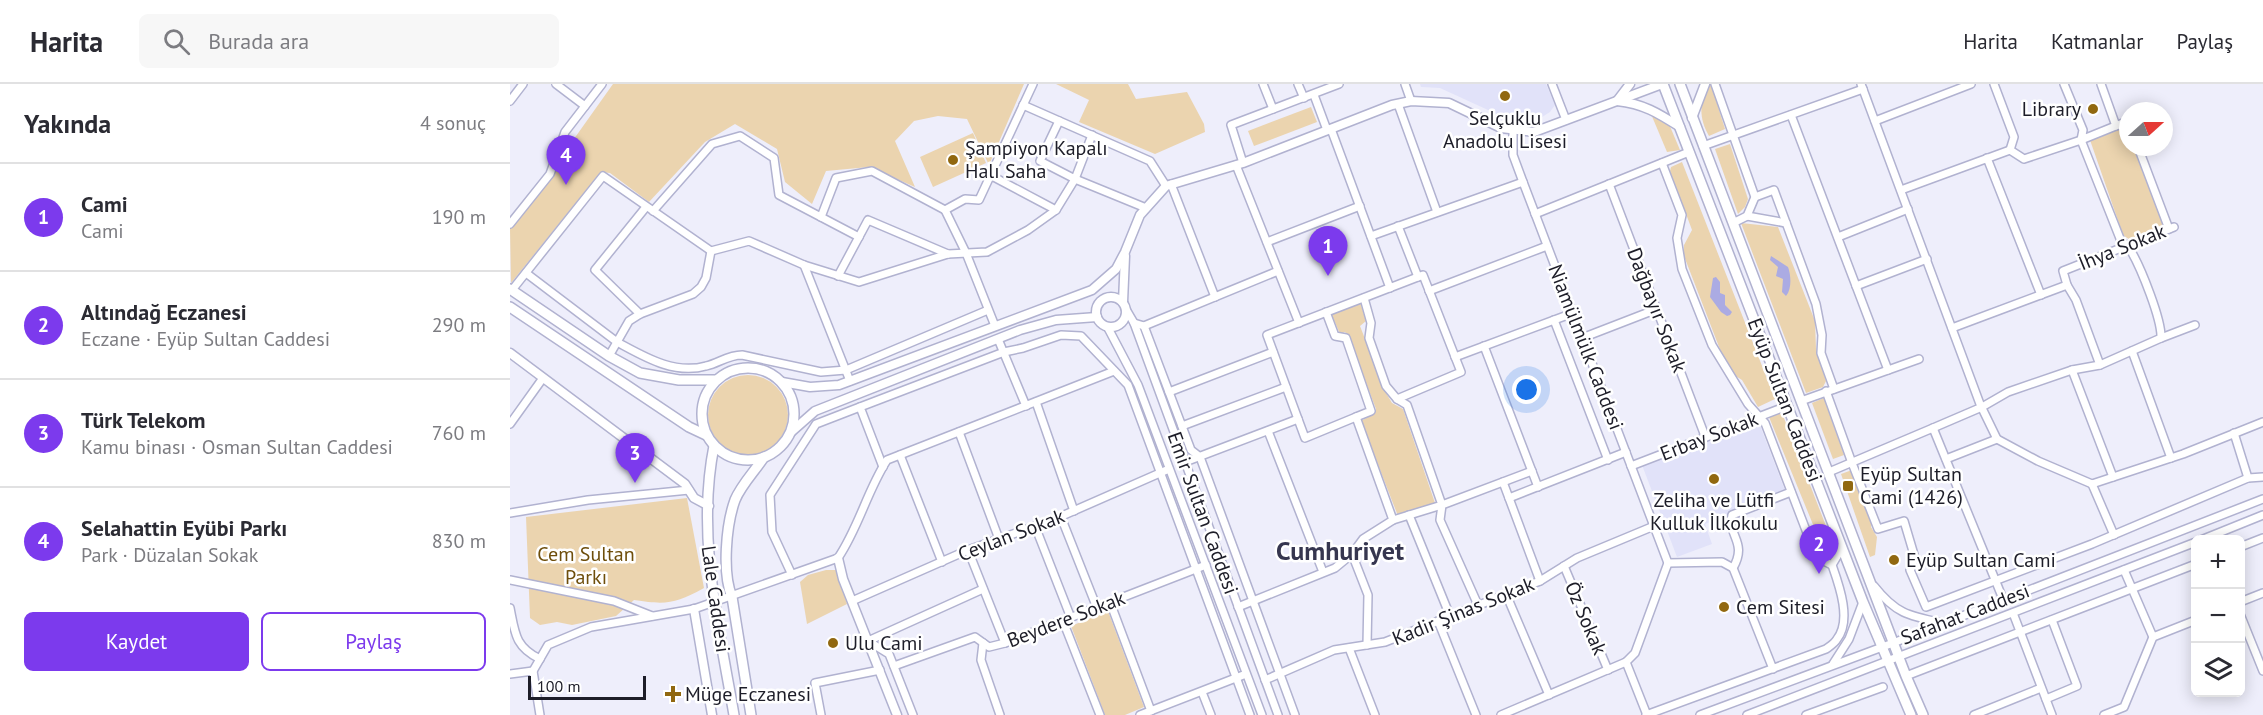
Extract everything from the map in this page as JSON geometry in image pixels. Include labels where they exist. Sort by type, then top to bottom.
[{"type":"main road","name":"Eyüp Sultan Caddesi","points":[[1662,84],[1863,602],[1911,715]]},
{"type":"main road","name":"Eyüp Sultan Caddesi","points":[[1680,84],[1893,643],[1923,715]]},
{"type":"main road","points":[[511,290],[609,356],[640,373],[679,380],[716,380]]},
{"type":"main road","points":[[510,307],[689,427],[706,435]]},
{"type":"main road","points":[[756,368],[770,373],[782,382],[794,406],[794,420],[784,443],[765,458],[751,460],[738,459],[714,446],[706,435],[701,412],[708,389],[716,380],[735,369],[756,368]]},
{"type":"main road","name":"Lale Caddesi","points":[[714,446],[711,462],[707,548],[734,715]]},
{"type":"main road","name":"Lale Caddesi","points":[[751,715],[732,597],[727,585],[726,545],[735,499],[765,458]]},
{"type":"street","points":[[510,101],[523,84]]},
{"type":"street","points":[[556,84],[585,106]]},
{"type":"street","points":[[510,224],[550,174],[565,132],[602,84]]},
{"type":"street","points":[[945,210],[965,199],[979,200],[1033,84]]},
{"type":"street","points":[[1263,84],[1273,110]]},
{"type":"street","points":[[1298,84],[1304,98]]},
{"type":"street","points":[[1299,323],[1267,242],[1240,164],[1230,125],[1339,84]]},
{"type":"street","points":[[1405,84],[1411,101]]},
{"type":"street","points":[[1552,84],[1566,120]]},
{"type":"street","points":[[1617,101],[1630,84]]},
{"type":"street","points":[[782,382],[810,387],[839,386],[1092,290],[1116,269],[1140,215],[1168,185],[1240,164],[1398,104],[1411,101],[1449,103],[1501,128],[1534,132],[1662,84]]},
{"type":"street","points":[[1692,118],[1704,84]]},
{"type":"street","points":[[1715,84],[1755,197],[1747,216]]},
{"type":"street","points":[[1875,121],[1971,84]]},
{"type":"street","points":[[1994,84],[2014,137],[2010,150]]},
{"type":"street","points":[[2064,84],[2083,130],[2082,142],[2124,243],[2130,248],[2151,300],[2161,338]]},
{"type":"street","points":[[2101,84],[2116,126]]},
{"type":"street","points":[[1703,146],[1862,87],[1982,407],[1997,439],[2038,461],[2092,484],[2171,458],[2263,422]]},
{"type":"street","points":[[1314,95],[1360,206],[1390,288]]},
{"type":"street","points":[[1617,101],[1634,103],[1654,110],[1680,128]]},
{"type":"street","points":[[1398,104],[1437,212]]},
{"type":"street","points":[[1023,105],[1150,161],[1168,185],[1215,297]]},
{"type":"street","points":[[1791,115],[1888,370]]},
{"type":"street","points":[[1059,121],[1041,161],[1075,179],[1146,208]]},
{"type":"street","points":[[2010,150],[2024,159],[2082,142],[2119,125]]},
{"type":"street","name":"Niamülmülk Caddesi","points":[[1513,130],[1514,155],[1523,182],[1668,563]]},
{"type":"street","points":[[511,290],[603,176],[711,251],[749,241],[804,265],[859,282],[948,254],[987,252],[1028,230],[1056,210],[1075,179],[1092,135]]},
{"type":"street","points":[[653,211],[712,144],[740,136],[774,158],[779,195],[859,237]]},
{"type":"street","points":[[1901,190],[2010,150]]},
{"type":"street","points":[[1535,214],[1689,152]]},
{"type":"street","name":"İhya Sokak","points":[[1952,328],[2067,285],[2063,271],[2124,243],[2172,228],[2142,156]]},
{"type":"street","points":[[1987,158],[2041,295]]},
{"type":"street","points":[[1626,662],[1646,715],[1826,649],[1838,638],[1844,616],[1842,596],[1832,565],[1821,559],[1812,546],[1765,423],[1748,404],[1712,345],[1682,269],[1677,238],[1682,215],[1662,162]]},
{"type":"street","points":[[821,217],[836,178],[872,171],[945,210],[966,253],[995,326]]},
{"type":"street","points":[[990,176],[1056,210]]},
{"type":"street","points":[[1371,236],[1523,182]]},
{"type":"street","name":"Dağbayır Sokak","points":[[1609,184],[1705,436]]},
{"type":"street","points":[[1755,197],[1774,190],[1816,304],[1822,335],[1821,353],[1852,463],[1878,529],[1904,521],[1915,558],[1911,570],[1926,607],[2114,535],[2248,478],[2263,477]]},
{"type":"street","points":[[1267,242],[1360,206]]},
{"type":"street","points":[[640,314],[595,270],[646,207]]},
{"type":"street","points":[[1838,237],[1908,209]]},
{"type":"street","points":[[1733,223],[1747,216],[1786,223]]},
{"type":"street","points":[[838,276],[868,220],[948,254]]},
{"type":"street","points":[[1398,226],[1418,277]]},
{"type":"street","points":[[1429,291],[1547,246]]},
{"type":"street","points":[[609,356],[629,321],[640,314],[693,294],[701,287],[706,278],[711,251]]},
{"type":"street","points":[[1109,297],[1097,307],[1097,318],[1103,326],[1108,327],[1122,324],[1125,307],[1125,252]]},
{"type":"street","points":[[1856,286],[1927,260]]},
{"type":"street","points":[[804,265],[850,381]]},
{"type":"street","points":[[1134,323],[1144,327],[1278,271]]},
{"type":"street","points":[[526,273],[617,342],[660,364],[690,369],[708,366],[732,355],[742,354],[821,372],[846,370],[988,310]]},
{"type":"street","points":[[1326,312],[1335,336],[1346,338],[1371,411],[1305,438],[1267,335],[1299,323],[1326,312],[1423,275],[1461,372],[1397,399]]},
{"type":"street","points":[[2067,285],[2076,300],[2100,365]]},
{"type":"street","points":[[1092,290],[1119,299],[1125,307]]},
{"type":"street","points":[[1364,298],[1371,323],[1369,338],[1386,386],[1397,399],[1407,405],[1442,505],[1440,520],[1478,605]]},
{"type":"street","name":"Emir Sultan Caddesi","points":[[1125,307],[1134,323],[1278,715]]},
{"type":"street","points":[[1582,338],[1657,309]]},
{"type":"street","points":[[1455,357],[1573,313]]},
{"type":"street","points":[[790,433],[814,411],[998,339],[1056,321],[1097,318]]},
{"type":"street","points":[[1554,320],[1608,460]]},
{"type":"street","points":[[1828,472],[1982,407],[2008,392],[2072,369],[2100,365],[2195,325]]},
{"type":"street","name":"Emir Sultan Caddesi","points":[[1108,327],[1138,386],[1262,715]]},
{"type":"street","points":[[1144,327],[1191,450],[1200,457],[1295,715]]},
{"type":"street","points":[[792,575],[772,532],[770,495],[816,424],[1004,352],[1061,335],[1082,336],[1128,385],[1250,715]]},
{"type":"street","points":[[998,339],[1026,406]]},
{"type":"street","points":[[1484,346],[1538,487]]},
{"type":"street","points":[[2132,351],[2171,458]]},
{"type":"street","points":[[1169,392],[1273,352]]},
{"type":"street","points":[[510,353],[685,484],[694,498],[709,506]]},
{"type":"street","points":[[1802,401],[1919,359]]},
{"type":"street","points":[[2072,369],[2112,477]]},
{"type":"street","points":[[540,715],[533,670],[548,645],[591,627],[694,609],[715,603],[838,558],[851,538],[875,479],[887,460],[1114,371]]},
{"type":"street","points":[[510,424],[543,378]]},
{"type":"street","points":[[1182,426],[1286,387]]},
{"type":"street","points":[[1036,402],[1074,511]]},
{"type":"street","name":"Erbay Sokak","points":[[1631,466],[1787,406]]},
{"type":"street","points":[[860,407],[883,467]]},
{"type":"street","points":[[1356,417],[1393,520]]},
{"type":"street","points":[[1185,462],[1298,419]]},
{"type":"street","points":[[1933,428],[2003,599]]},
{"type":"street","points":[[1268,430],[1323,572]]},
{"type":"street","points":[[959,432],[999,539]]},
{"type":"street","points":[[2234,433],[2248,478]]},
{"type":"street","points":[[1946,459],[1997,439]]},
{"type":"street","points":[[1509,498],[1626,452]]},
{"type":"street","points":[[900,455],[942,562]]},
{"type":"street","name":"Ceylan Sokak","points":[[852,601],[968,550],[1074,511],[1170,469]]},
{"type":"street","points":[[1238,607],[1335,568],[1352,554],[1363,539],[1393,520],[1442,505],[1532,471]]},
{"type":"street","points":[[1503,482],[1540,581]]},
{"type":"street","points":[[2092,484],[2114,535]]},
{"type":"street","points":[[510,513],[588,500],[689,490]]},
{"type":"street","points":[[1733,568],[1740,557],[1739,545],[1731,521],[1732,515],[1791,492]]},
{"type":"street","name":"Safahat Caddesi","points":[[1700,715],[1893,643],[2263,499]]},
{"type":"street","points":[[1409,515],[1450,616]]},
{"type":"street","points":[[2214,535],[2263,515]]},
{"type":"street","points":[[1061,516],[1097,608]]},
{"type":"street","points":[[1035,526],[1071,618]]},
{"type":"street","name":"Kadir Şinas Sokak","points":[[1265,680],[1334,650],[1385,642],[1540,581],[1576,558],[1654,526]]},
{"type":"street","points":[[2245,545],[2263,538]]},
{"type":"street","name":"Safahat Caddesi","points":[[1747,715],[2191,544]]},
{"type":"street","points":[[1832,565],[1842,548]]},
{"type":"street","points":[[968,550],[1005,644]]},
{"type":"street","points":[[1352,554],[1368,595],[1367,645]]},
{"type":"street","points":[[838,558],[843,579],[897,715]]},
{"type":"street","points":[[1502,715],[1626,662],[1635,653],[1668,563],[1722,562],[1733,568],[1773,669]]},
{"type":"street","name":"Beydere Sokak","points":[[894,666],[975,637],[989,647],[1005,644],[1206,565]]},
{"type":"street","name":"Öz Sokak","points":[[1564,566],[1608,670]]},
{"type":"street","points":[[1906,676],[2191,566]]},
{"type":"street","points":[[2104,715],[2123,711],[2153,637],[2124,570]]},
{"type":"street","points":[[1869,579],[1885,599],[1898,610],[1914,618],[1942,623]]},
{"type":"street","points":[[510,580],[614,601],[653,616]]},
{"type":"street","points":[[868,641],[983,590]]},
{"type":"street","points":[[2245,600],[2263,593]]},
{"type":"street","points":[[1506,594],[1549,695]]},
{"type":"street","points":[[1833,664],[1850,639],[1863,602]]},
{"type":"street","points":[[1110,603],[1151,711]]},
{"type":"street","points":[[510,608],[515,631],[525,651],[540,658]]},
{"type":"street","name":"Lale Caddesi","points":[[694,609],[712,715]]},
{"type":"street","points":[[2013,613],[2052,715]]},
{"type":"street","points":[[2046,699],[2077,686],[2052,620]]},
{"type":"street","points":[[1063,621],[1100,715]]},
{"type":"street","points":[[1438,621],[1476,715]]},
{"type":"street","points":[[2153,637],[2191,622]]},
{"type":"street","points":[[2245,624],[2263,671]]},
{"type":"street","points":[[868,641],[889,654],[913,715]]},
{"type":"street","points":[[983,643],[981,660],[1000,715]]},
{"type":"street","points":[[1349,648],[1375,715]]},
{"type":"street","points":[[510,674],[533,670]]},
{"type":"street","points":[[820,715],[815,683],[880,670]]},
{"type":"street","points":[[1140,715],[1246,674]]},
{"type":"street","points":[[1806,715],[1824,712],[1883,687]]},
{"type":"street","points":[[1974,715],[2042,688]]},
{"type":"street","points":[[1202,692],[1211,715]]},
{"type":"shaded area","name":"Selçuklu Anadolu Lisesi","points":[[1420,84],[1546,84],[1555,105],[1550,112],[1534,122],[1512,121],[1440,88],[1421,87]]},
{"type":"shaded area","name":"Zeliha ve Lütfi Kulluk İlkokulu","points":[[1759,423],[1786,493],[1705,524],[1712,544],[1677,557],[1642,465]]},
{"type":"green space","points":[[613,84],[1024,84],[989,165],[967,119],[938,116],[914,121],[895,141],[915,187],[869,167],[826,171],[812,204],[785,182],[777,149],[735,124],[705,142],[649,202],[610,173],[601,172],[511,283],[510,229]]},
{"type":"green space","points":[[1056,84],[1128,84],[1136,99],[1187,92],[1204,124],[1205,132],[1155,154],[1079,122],[1089,100]]},
{"type":"green space","points":[[1711,84],[1725,129],[1709,136],[1703,123],[1701,110],[1704,96]]},
{"type":"green space","points":[[1311,107],[1317,122],[1254,146],[1248,131]]},
{"type":"green space","points":[[1651,114],[1669,124],[1680,150],[1667,152]]},
{"type":"green space","points":[[2119,128],[2119,156],[2137,156],[2164,226],[2130,240],[2123,235],[2090,140]]},
{"type":"green space","name":"Şampiyon Kapalı Halı Saha","points":[[973,133],[986,163],[933,187],[920,157]]},
{"type":"green space","points":[[1730,144],[1748,199],[1745,207],[1738,214],[1715,149]]},
{"type":"green space","points":[[1682,162],[1775,399],[1758,407],[1742,380],[1731,373],[1726,365],[1684,256],[1684,245],[1692,230],[1670,171],[1671,167]]},
{"type":"green space","points":[[1741,223],[1778,227],[1815,321],[1816,349],[1826,381],[1823,387],[1806,393]]},
{"type":"green space","points":[[1360,302],[1366,321],[1360,326],[1386,393],[1392,403],[1403,409],[1435,503],[1398,516],[1361,421],[1375,413],[1376,409],[1348,336],[1345,332],[1340,334],[1331,313]]},
{"type":"green space","points":[[748,375],[763,378],[776,387],[785,400],[788,415],[785,430],[776,443],[763,452],[748,455],[733,452],[720,443],[711,430],[708,415],[711,400],[720,387],[733,378]]},
{"type":"green space","points":[[1824,398],[1844,455],[1833,459],[1812,403]]},
{"type":"green space","points":[[1782,413],[1835,549],[1823,549],[1769,417]]},
{"type":"green space","points":[[1852,470],[1872,523],[1871,527],[1877,537],[1875,555],[1870,557],[1841,474]]},
{"type":"green space","name":"Cem Sultan Parkı","points":[[687,498],[704,588],[670,602],[634,600],[616,616],[572,625],[557,622],[540,625],[530,618],[526,517]]},
{"type":"green space","points":[[836,570],[847,604],[807,624],[800,582],[808,575]]},
{"type":"green space","points":[[1108,611],[1144,707],[1125,715],[1105,715],[1071,626]]},
{"type":"water","points":[[1771,256],[1788,267],[1790,282],[1786,296],[1782,292],[1783,279],[1776,276],[1778,267],[1770,260]]},
{"type":"water","points":[[1716,277],[1720,282],[1720,293],[1725,295],[1725,305],[1732,312],[1727,316],[1721,312],[1710,297],[1713,278]]},
{"type":"place","name":"Selçuklu Anadolu Lisesi","points":[[1505,96]]},
{"type":"place","name":"Library","points":[[2093,109]]},
{"type":"place","name":"Şampiyon Kapalı Halı Saha","points":[[953,160]]},
{"type":"place","name":"Selahattin Eyübi Parkı","points":[[566,185]]},
{"type":"place","name":"Cami","points":[[1328,276]]},
{"type":"place","name":"Zeliha ve Lütfi Kulluk İlkokulu","points":[[1714,479]]},
{"type":"place","name":"Türk Telekom","points":[[635,483]]},
{"type":"place","name":"Eyüp Sultan Cami (1426)","points":[[1848,486]]},
{"type":"place","name":"Eyüp Sultan Cami","points":[[1894,560]]},
{"type":"place","name":"Altındağ Eczanesi","points":[[1819,574]]},
{"type":"place","name":"Cem Sitesi","points":[[1724,607]]},
{"type":"place","name":"Ulu Cami","points":[[833,643]]},
{"type":"place","name":"Müge Eczanesi","points":[[673,694]]},
{"type":"district","name":"Cumhuriyet","points":[[1340,550]]}]
